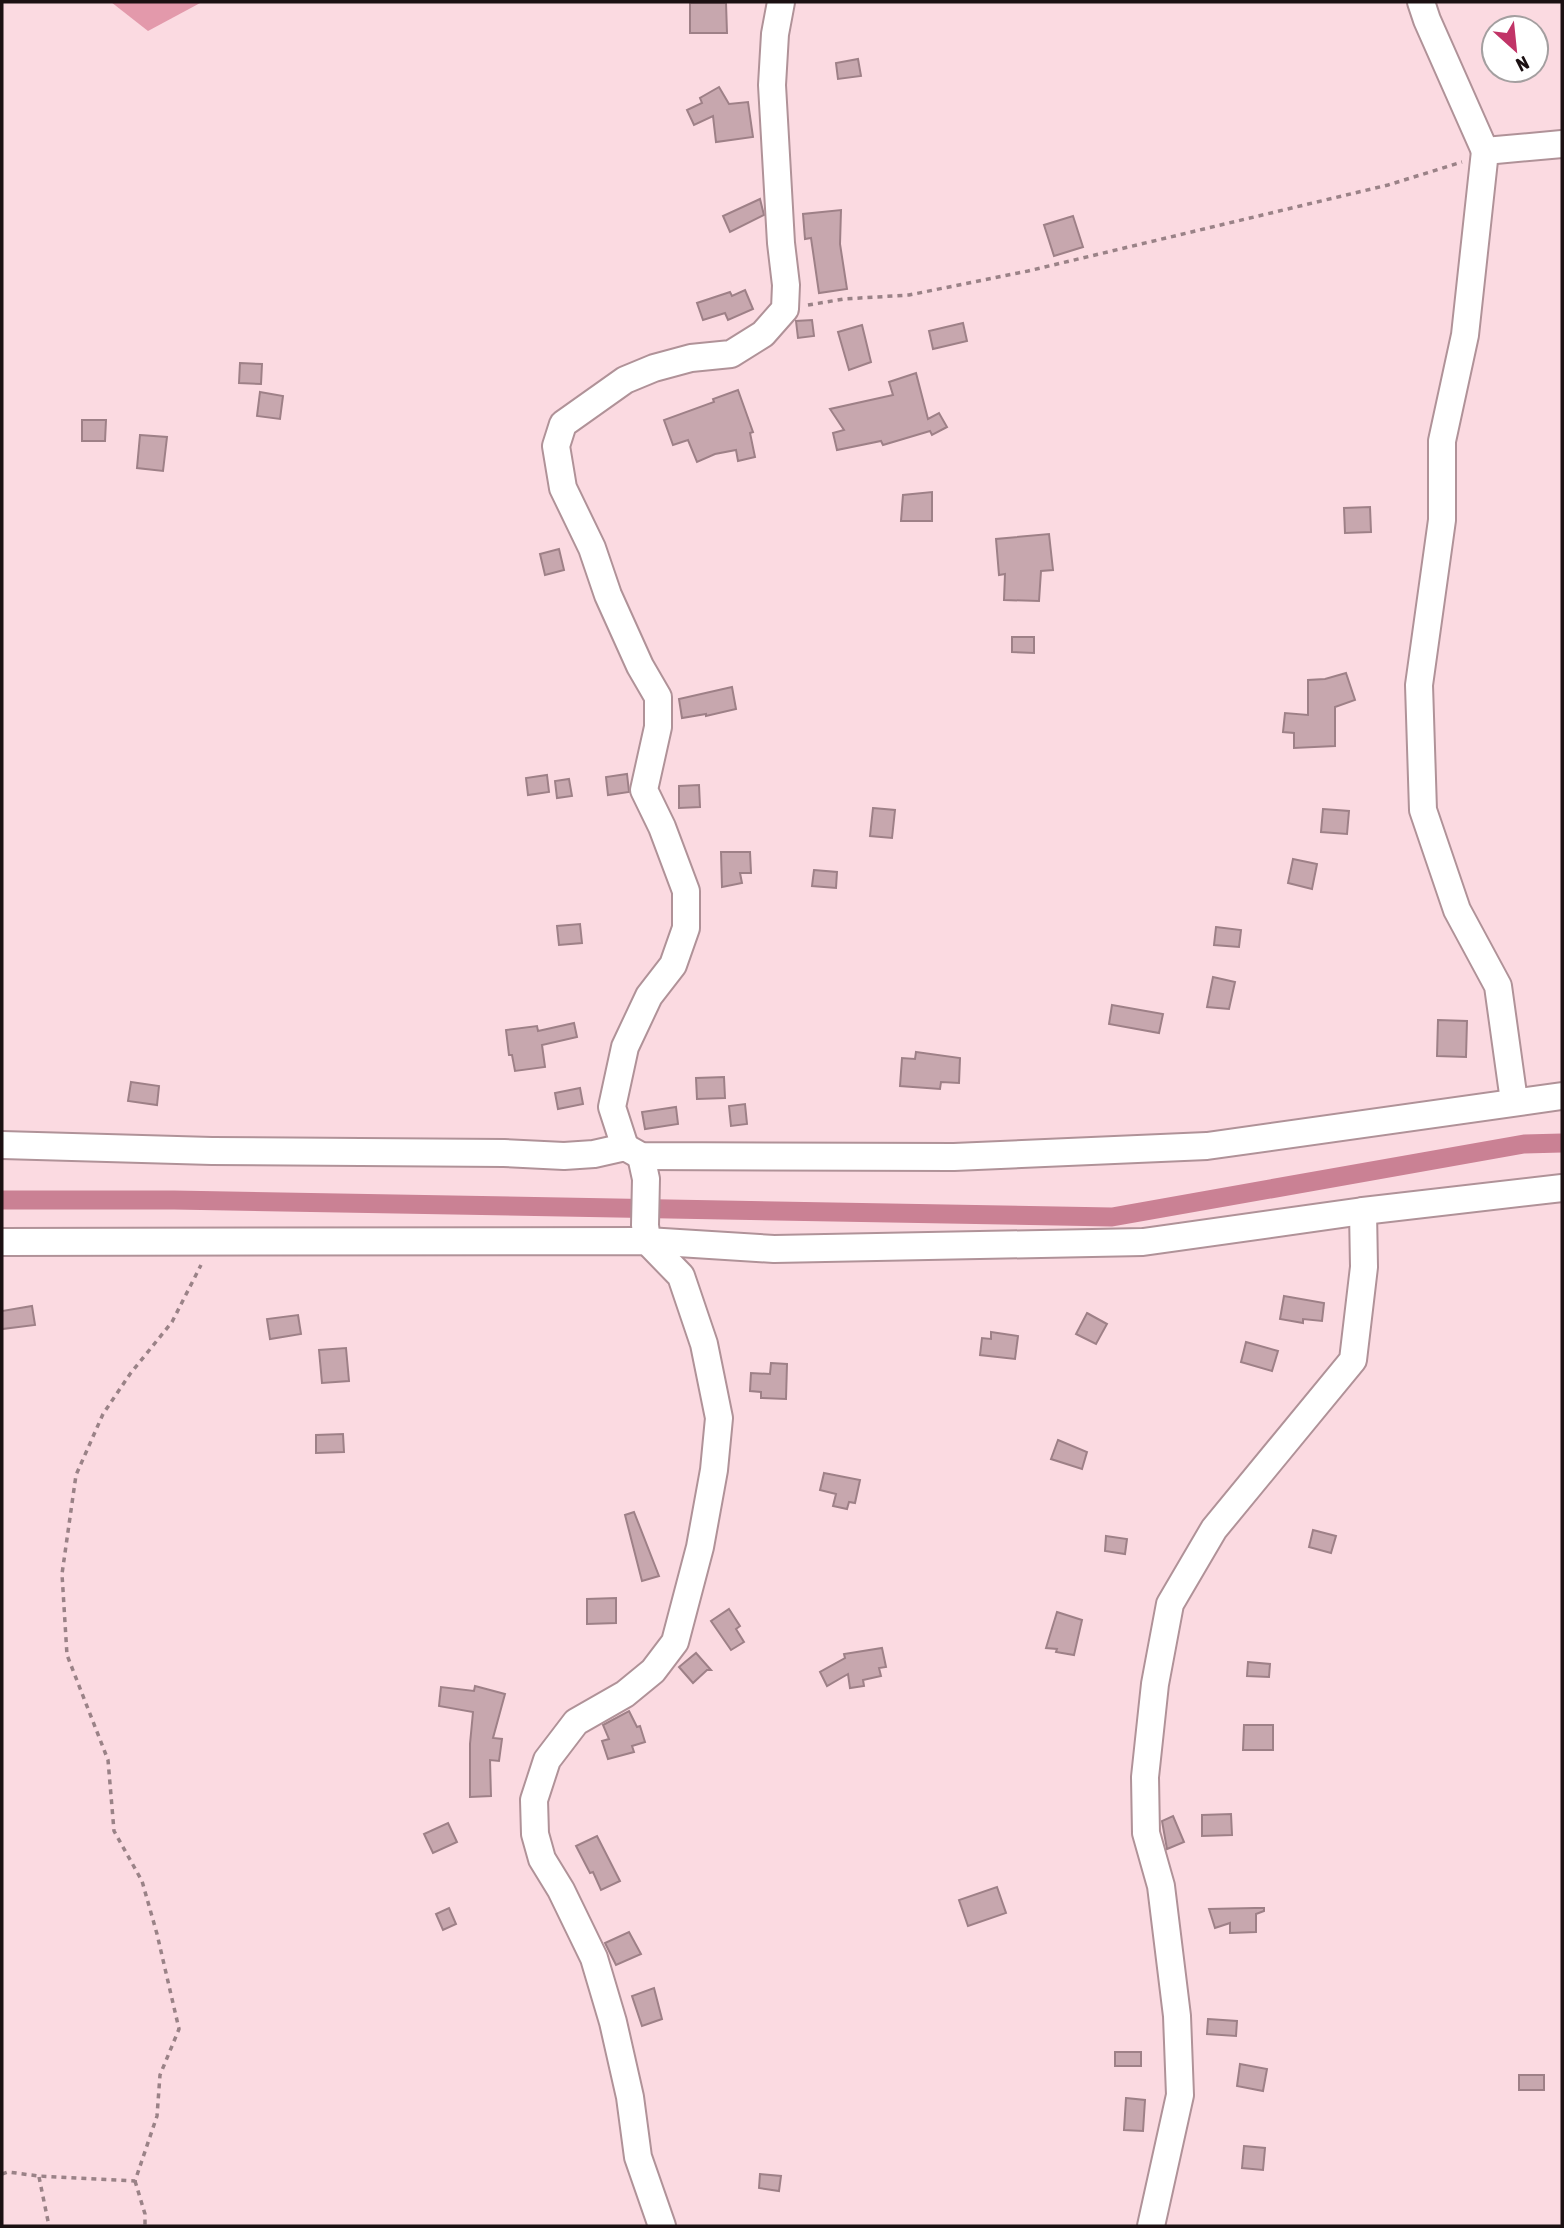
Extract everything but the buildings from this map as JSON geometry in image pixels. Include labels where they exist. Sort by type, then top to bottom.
[{"type":"street","points":[[662,2226],[638,2157],[630,2097],[613,2022],[594,1958],[561,1890],[542,1859],[535,1834],[534,1800],[547,1760],[576,1722],[625,1694],[653,1671],[675,1642],[700,1547],[714,1469],[719,1418],[704,1343],[681,1276],[647,1241],[646,1180],[612,1107],[625,1046],[649,996],[673,965],[686,928],[686,891],[645,790],[658,727],[658,697],[640,666],[613,607],[592,548],[563,488],[556,446],[563,424],[625,380],[654,368],[691,358],[731,354],[763,334],[785,309],[786,285],[772,85],[775,34],[781,2]]},
{"type":"street","points":[[1421,2],[1485,151],[1465,335],[1442,441],[1442,520],[1419,685],[1423,810],[1457,910],[1498,986],[1514,1101]]},
{"type":"street","points":[[1485,151],[1562,144]]},
{"type":"street","points":[[2,1145],[564,1156],[633,1152],[954,1157],[1208,1146],[1562,1096]]},
{"type":"street","points":[[2,1242],[647,1241],[774,1249],[1143,1242],[1363,1210],[1562,1188]]},
{"type":"street","points":[[1151,2226],[1180,2095],[1177,2016],[1161,1886],[1146,1833],[1144,1777],[1155,1684],[1170,1604],[1214,1530],[1353,1360],[1364,1267],[1363,1210]]},
{"type":"path","points":[[785,309],[844,299],[909,295],[1028,271],[1388,185],[1452,166],[1485,151]]},
{"type":"path","points":[[145,2226],[145,2214],[135,2181],[158,2116],[160,2075],[179,2029],[142,1881],[114,1831],[108,1760],[67,1655],[62,1574],[76,1475],[103,1414],[130,1374],[172,1322],[213,1241]]},
{"type":"path","points":[[2,2175],[8,2172],[135,2181]]},
{"type":"path","points":[[38,2176],[50,2226]]},
{"type":"shaded area","points":[[111,2],[202,2],[148,31]]},
{"type":"waterway","points":[[2,1200],[174,1200],[1112,1217],[1524,1144],[1562,1143]]}]
